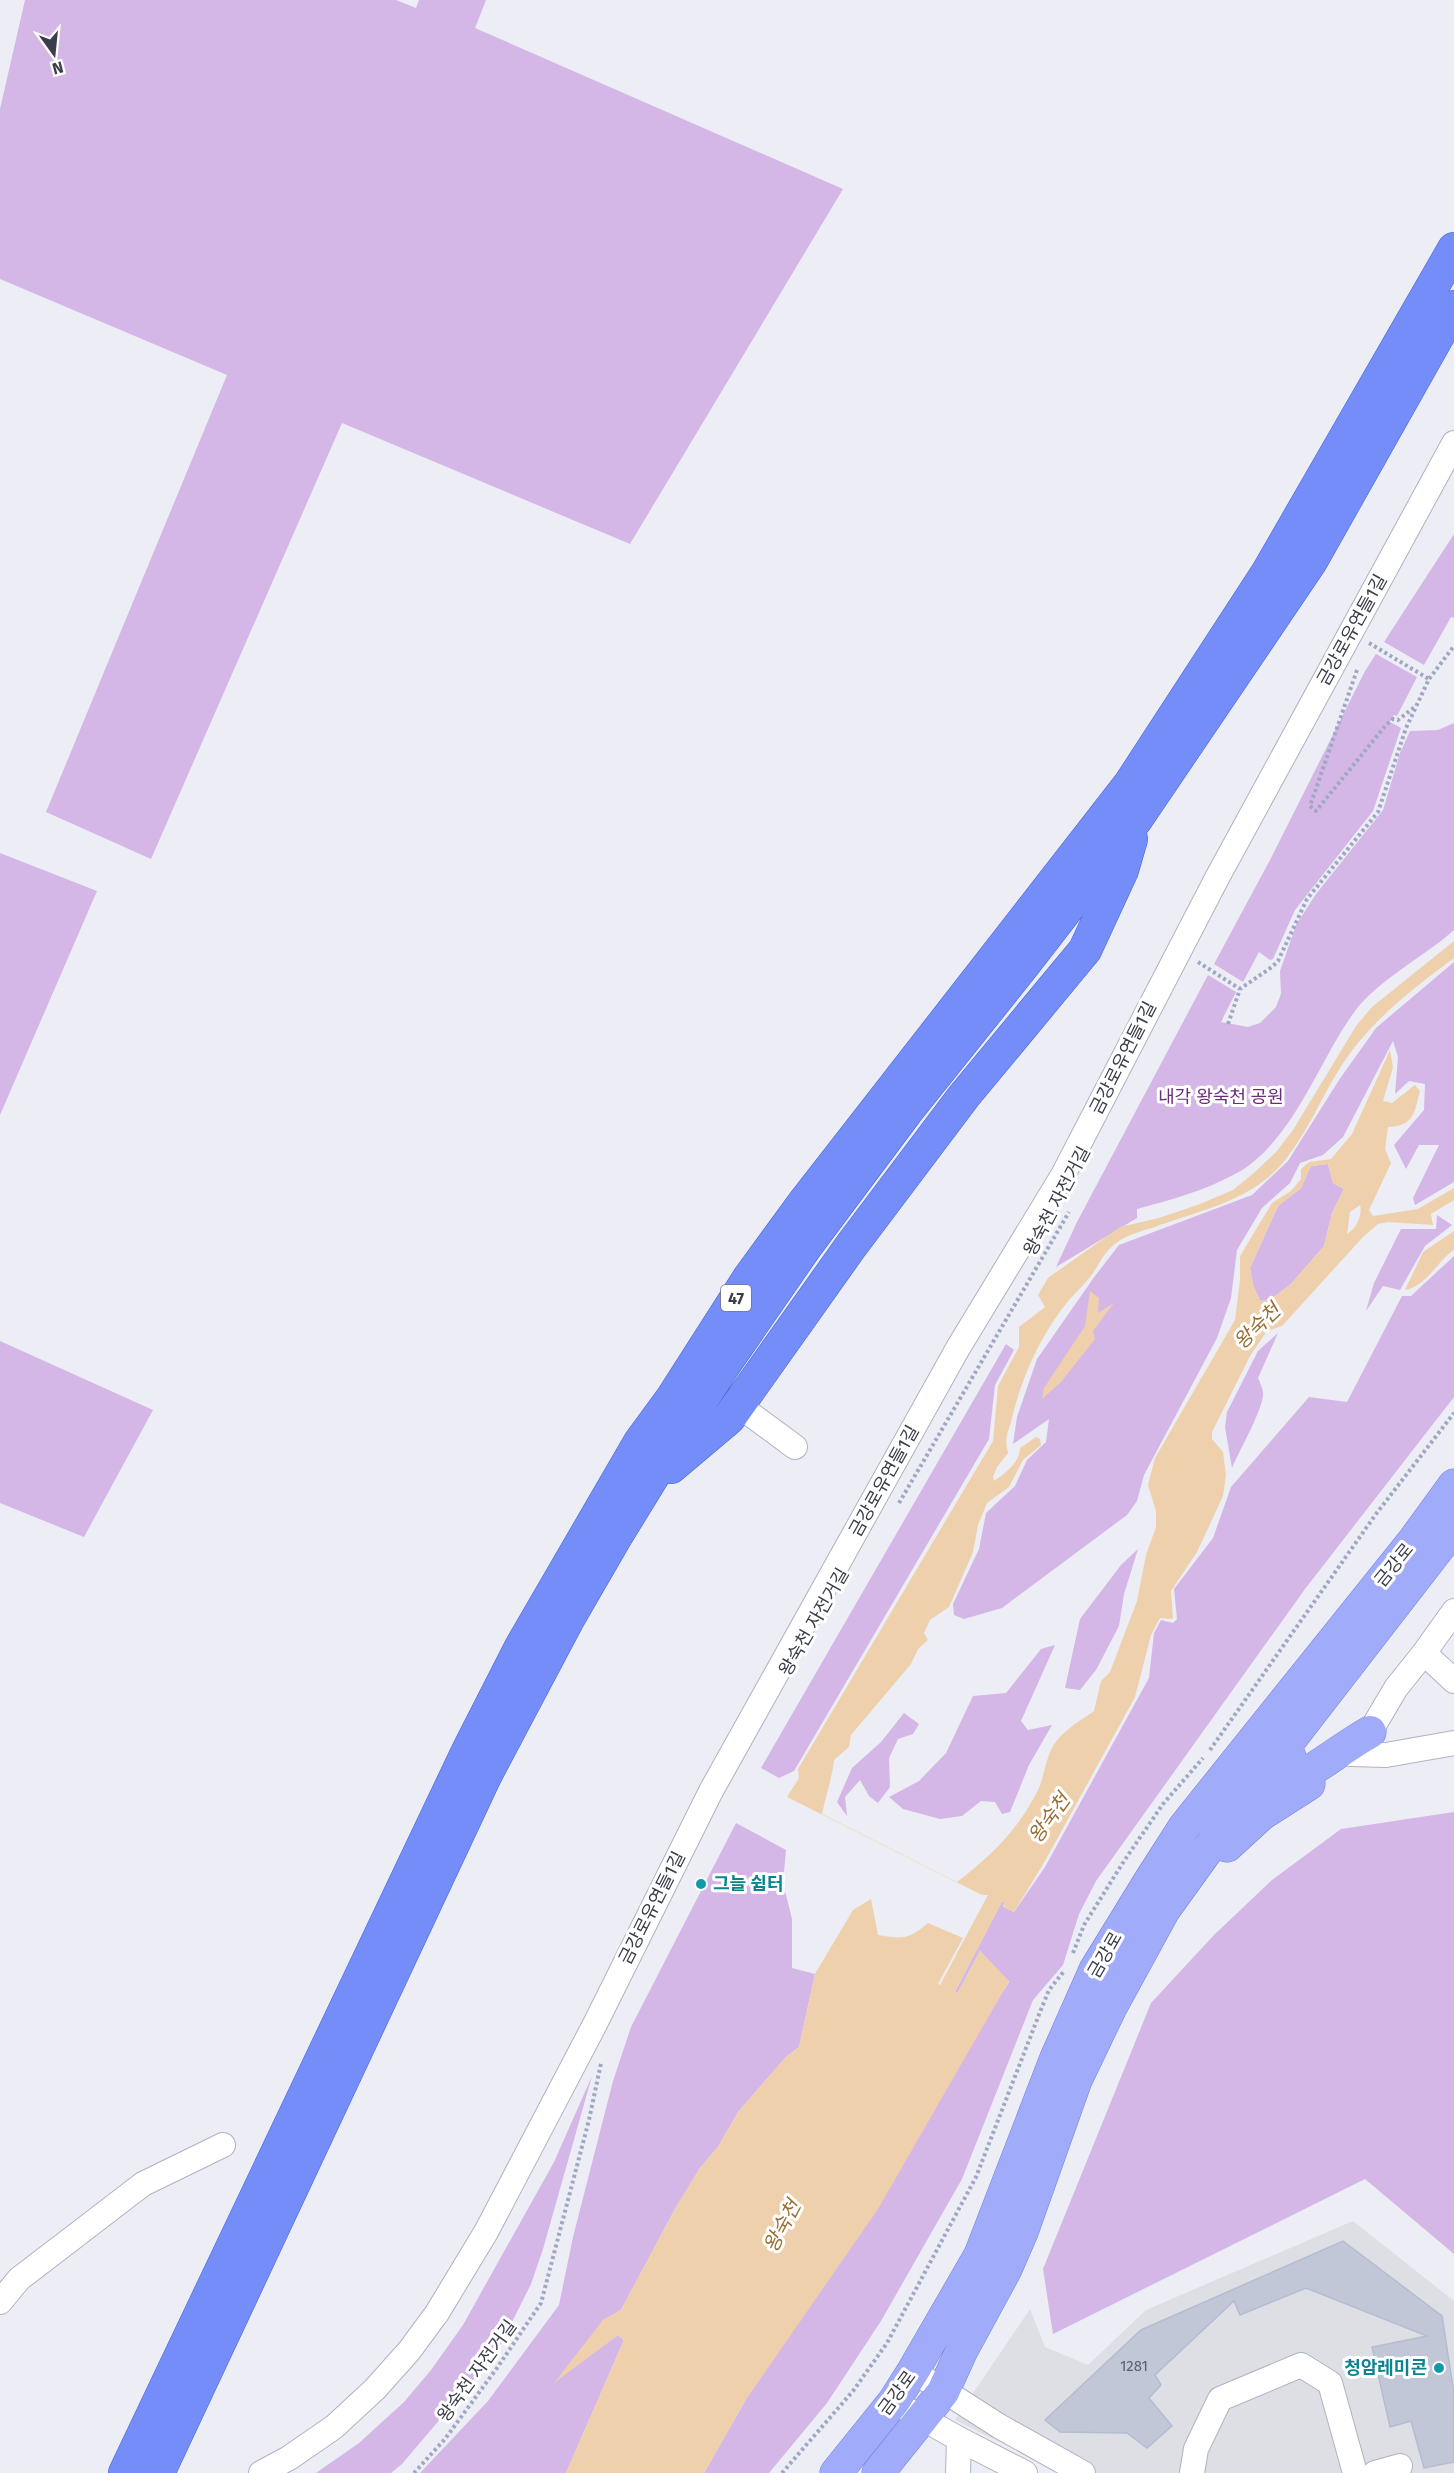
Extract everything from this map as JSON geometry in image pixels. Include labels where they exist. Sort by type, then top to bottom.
[{"type":"highway","name":"47","points":[[158,2473],[161,2432],[468,1751],[521,1647],[588,1529],[640,1443],[674,1397],[749,1278],[803,1204],[1130,784],[1268,572],[1454,249]]},
{"type":"highway","name":"47","points":[[125,2473],[161,2432],[485,1776],[568,1619],[643,1493],[724,1365],[806,1246],[906,1112],[1137,818],[1311,561],[1454,307]]},
{"type":"highway","points":[[643,1493],[729,1418],[851,1246],[964,1096],[1085,950],[1122,870],[1137,818]]},
{"type":"main road","name":"금강로","points":[[836,2473],[894,2401],[980,2255],[1056,2058],[1095,1970],[1107,1950],[1184,1827],[1414,1540],[1454,1485]]},
{"type":"main road","name":"금강로","points":[[878,2473],[943,2391],[961,2352],[1006,2269],[1022,2232],[1076,2080],[1111,2007],[1164,1910],[1239,1806],[1454,1528]]},
{"type":"main road","points":[[1361,1743],[1340,1749],[1297,1780],[1282,1787],[1272,1782],[1282,1765],[1309,1737],[1399,1621],[1454,1538]]},
{"type":"main road","points":[[1111,2007],[1182,1903],[1232,1839],[1262,1814],[1361,1743]]},
{"type":"street","name":"금강로유연들1길","points":[[261,2473],[289,2458],[334,2427],[375,2389],[409,2351],[437,2313],[486,2232],[594,2026],[711,1791],[958,1348],[1063,1175],[1217,878],[1454,443]]},
{"type":"street","points":[[738,1405],[795,1447]]},
{"type":"street","points":[[1454,1611],[1396,1688],[1361,1743],[1386,1755],[1454,1743]]},
{"type":"street","points":[[1424,1653],[1454,1681]]},
{"type":"street","points":[[0,2302],[19,2279],[143,2184],[223,2145]]},
{"type":"street","points":[[1192,2473],[1196,2448],[1220,2399],[1301,2365],[1330,2383],[1355,2473]]},
{"type":"street","points":[[913,2372],[999,2426],[1083,2473]]},
{"type":"street","points":[[894,2401],[959,2439],[1025,2473]]},
{"type":"street","points":[[958,2473],[959,2439]]},
{"type":"street","points":[[1376,2473],[1400,2466]]},
{"type":"path","points":[[1368,642],[1429,679]]},
{"type":"path","points":[[1228,1024],[1240,989],[1278,961],[1307,899],[1378,812],[1406,728],[1429,679],[1454,646]]},
{"type":"path","points":[[1353,684],[1310,806],[1316,811],[1386,725],[1393,719],[1398,720],[1419,704]]},
{"type":"path","points":[[1195,961],[1240,989]]},
{"type":"path","name":"왕숙천 자전거길","points":[[898,1505],[1072,1206]]},
{"type":"path","name":"왕숙천 자전거길","points":[[414,2473],[445,2439],[541,2303],[603,2056]]},
{"type":"shaded area","name":"청암레미콘","points":[[1353,2221],[1454,2301],[1454,2473],[1062,2473],[955,2420],[1030,2309],[1045,2347],[1088,2365],[1146,2310]]},
{"type":"green space","points":[[25,0],[396,0],[416,8],[419,0],[486,0],[475,28],[843,189],[630,544],[342,423],[151,859],[46,812],[227,375],[0,279],[0,109]]},
{"type":"green space","points":[[1454,534],[1454,618],[1451,617],[1424,665],[1384,642]]},
{"type":"green space","points":[[1376,654],[1417,677],[1397,716],[1394,715],[1390,722],[1401,728],[1373,811],[1295,910],[1273,959],[1270,960],[1259,952],[1243,982],[1214,964],[1270,860],[1365,671]]},
{"type":"green space","name":"내각 왕숙천 공원","points":[[1454,723],[1454,930],[1389,978],[1365,999],[1342,1031],[1289,1122],[1255,1160],[1235,1174],[1199,1190],[1137,1209],[1137,1218],[1056,1267],[1077,1222],[1208,975],[1236,992],[1221,1022],[1248,1027],[1260,1023],[1276,1007],[1281,994],[1280,971],[1296,925],[1316,894],[1383,810],[1400,753],[1410,731],[1438,730]]},
{"type":"green space","points":[[0,853],[97,891],[0,1115]]},
{"type":"green space","points":[[1454,962],[1454,1182],[1415,1205],[1413,1198],[1439,1145],[1419,1145],[1406,1169],[1394,1145],[1424,1110],[1425,1084],[1409,1081],[1395,1094],[1398,1057],[1393,1041],[1343,1137],[1323,1155],[1300,1163],[1290,1183],[1262,1208],[1237,1250],[1231,1298],[1217,1338],[1144,1475],[1137,1501],[1127,1515],[1002,1608],[964,1619],[954,1615],[953,1604],[979,1549],[986,1513],[1015,1486],[1027,1460],[1046,1442],[1049,1419],[1013,1444],[1017,1417],[1037,1359],[1095,1276],[1119,1245],[1252,1195],[1288,1161],[1339,1080],[1376,1028]]},
{"type":"green space","points":[[1328,1164],[1333,1183],[1344,1189],[1332,1213],[1324,1246],[1291,1284],[1270,1300],[1260,1301],[1253,1285],[1250,1268],[1278,1206],[1301,1188],[1311,1166]]},
{"type":"green space","points":[[1437,1215],[1452,1225],[1425,1246],[1400,1290],[1383,1286],[1366,1311],[1374,1283],[1401,1229],[1436,1229]]},
{"type":"green space","points":[[1454,1256],[1454,1397],[1305,1589],[1096,1881],[1079,1914],[1063,1965],[1033,2000],[962,2179],[881,2321],[827,2403],[769,2473],[704,2473],[745,2401],[1009,1982],[980,1951],[957,1994],[955,1992],[1002,1901],[1005,1902],[1003,1906],[1014,1912],[1045,1867],[1149,1678],[1154,1633],[1161,1620],[1173,1623],[1177,1619],[1174,1589],[1213,1538],[1231,1487],[1309,1397],[1347,1402],[1402,1296],[1411,1296]]},
{"type":"green space","points":[[1278,1333],[1258,1378],[1263,1399],[1232,1468],[1225,1427],[1227,1412],[1258,1351]]},
{"type":"green space","points":[[0,1341],[153,1410],[84,1537],[0,1503]]},
{"type":"green space","points":[[1006,1344],[1014,1350],[995,1385],[989,1439],[794,1771],[779,1778],[761,1768]]},
{"type":"green space","points":[[1138,1549],[1124,1594],[1119,1626],[1096,1670],[1080,1690],[1065,1688],[1080,1619],[1121,1565]]},
{"type":"green space","points":[[1055,1645],[1021,1721],[1028,1730],[1052,1725],[1029,1765],[1010,1812],[1002,1814],[995,1802],[981,1801],[962,1816],[940,1819],[903,1809],[889,1797],[919,1781],[946,1753],[973,1696],[1006,1693],[1041,1649]]},
{"type":"green space","points":[[904,1713],[919,1724],[913,1734],[898,1739],[889,1758],[890,1787],[878,1803],[869,1796],[860,1780],[845,1797],[847,1816],[837,1802],[852,1768],[881,1742]]},
{"type":"green space","points":[[1454,1812],[1454,2254],[1365,2179],[1053,2334],[1043,2269],[1151,2003],[1214,1935],[1272,1880],[1341,1829]]},
{"type":"green space","points":[[736,1823],[786,1850],[783,1883],[792,1919],[792,1968],[815,1974],[799,2047],[786,2057],[738,2112],[718,2147],[700,2168],[675,2209],[621,2310],[603,2320],[589,2356],[618,2335],[624,2340],[566,2473],[420,2473],[488,2401],[559,2305],[573,2237],[613,2081],[631,2027]]},
{"type":"green space","points":[[592,2076],[531,2284],[497,2352],[402,2464],[391,2473],[316,2473],[359,2443],[404,2402],[431,2370],[463,2325],[554,2162]]},
{"type":"water","name":"왕숙천","points":[[1454,941],[1454,958],[1377,1021],[1351,1051],[1298,1142],[1268,1178],[1221,1204],[1122,1239],[1107,1252],[1090,1277],[1059,1313],[1041,1341],[1027,1371],[1007,1435],[1008,1453],[997,1467],[993,1477],[994,1481],[1008,1471],[1018,1458],[1020,1448],[1036,1437],[1040,1439],[1041,1445],[1023,1460],[1009,1487],[987,1503],[978,1525],[973,1552],[949,1607],[930,1620],[924,1633],[928,1640],[918,1649],[911,1664],[851,1735],[849,1747],[834,1760],[822,1814],[957,1882],[992,1853],[1020,1820],[1042,1780],[1052,1747],[1068,1730],[1094,1711],[1101,1681],[1110,1672],[1137,1601],[1146,1555],[1156,1527],[1156,1511],[1148,1485],[1155,1458],[1235,1320],[1240,1280],[1240,1256],[1272,1203],[1291,1191],[1301,1179],[1301,1169],[1309,1162],[1331,1159],[1352,1134],[1390,1050],[1393,1067],[1383,1101],[1392,1103],[1415,1085],[1420,1091],[1414,1112],[1408,1121],[1388,1127],[1385,1149],[1391,1163],[1369,1210],[1373,1216],[1418,1209],[1454,1188],[1454,1200],[1431,1214],[1433,1225],[1388,1222],[1378,1224],[1363,1237],[1282,1326],[1267,1331],[1250,1356],[1212,1432],[1212,1439],[1223,1452],[1226,1475],[1223,1496],[1197,1552],[1171,1591],[1173,1619],[1160,1618],[1151,1635],[1135,1697],[1045,1861],[1014,1912],[1003,1907],[1005,1903],[1002,1902],[955,1992],[957,1994],[980,1951],[1009,1981],[878,2209],[745,2401],[704,2473],[566,2473],[624,2340],[618,2335],[554,2383],[603,2320],[621,2310],[675,2209],[700,2168],[718,2147],[738,2112],[786,2057],[799,2047],[815,1974],[853,1910],[871,1899],[878,1935],[905,1937],[928,1923],[963,1938],[938,1984],[940,1985],[988,1895],[982,1895],[787,1797],[799,1778],[798,1769],[993,1441],[998,1386],[1019,1347],[1019,1327],[1045,1307],[1038,1295],[1048,1278],[1120,1227],[1159,1218],[1200,1204],[1233,1190],[1255,1172],[1276,1152],[1293,1130],[1356,1026],[1372,1007]],"holes":[[[1328,1164],[1333,1183],[1344,1189],[1332,1213],[1324,1246],[1291,1284],[1270,1300],[1260,1301],[1253,1285],[1250,1268],[1278,1206],[1301,1188],[1311,1166]],[[1360,1205],[1358,1221],[1347,1234],[1350,1212]]]},
{"type":"water","points":[[1454,1231],[1454,1250],[1420,1284],[1405,1290],[1423,1252]]},
{"type":"water","points":[[1090,1291],[1099,1298],[1098,1313],[1114,1303],[1093,1331],[1095,1339],[1061,1382],[1042,1399],[1044,1388],[1085,1326]]},
{"type":"building","points":[[1343,2241],[1442,2316],[1454,2393],[1454,2462],[1424,2468],[1411,2421],[1390,2427],[1372,2347],[1427,2336],[1306,2288],[1240,2315],[1234,2301],[1155,2375],[1161,2385],[1149,2398],[1172,2426],[1147,2448],[1127,2433],[1060,2432],[1045,2420],[1141,2330]]},
{"type":"place","name":"그늘 쉼터","points":[[701,1884]]},
{"type":"place","name":"청암레미콘","points":[[1439,2368]]}]
